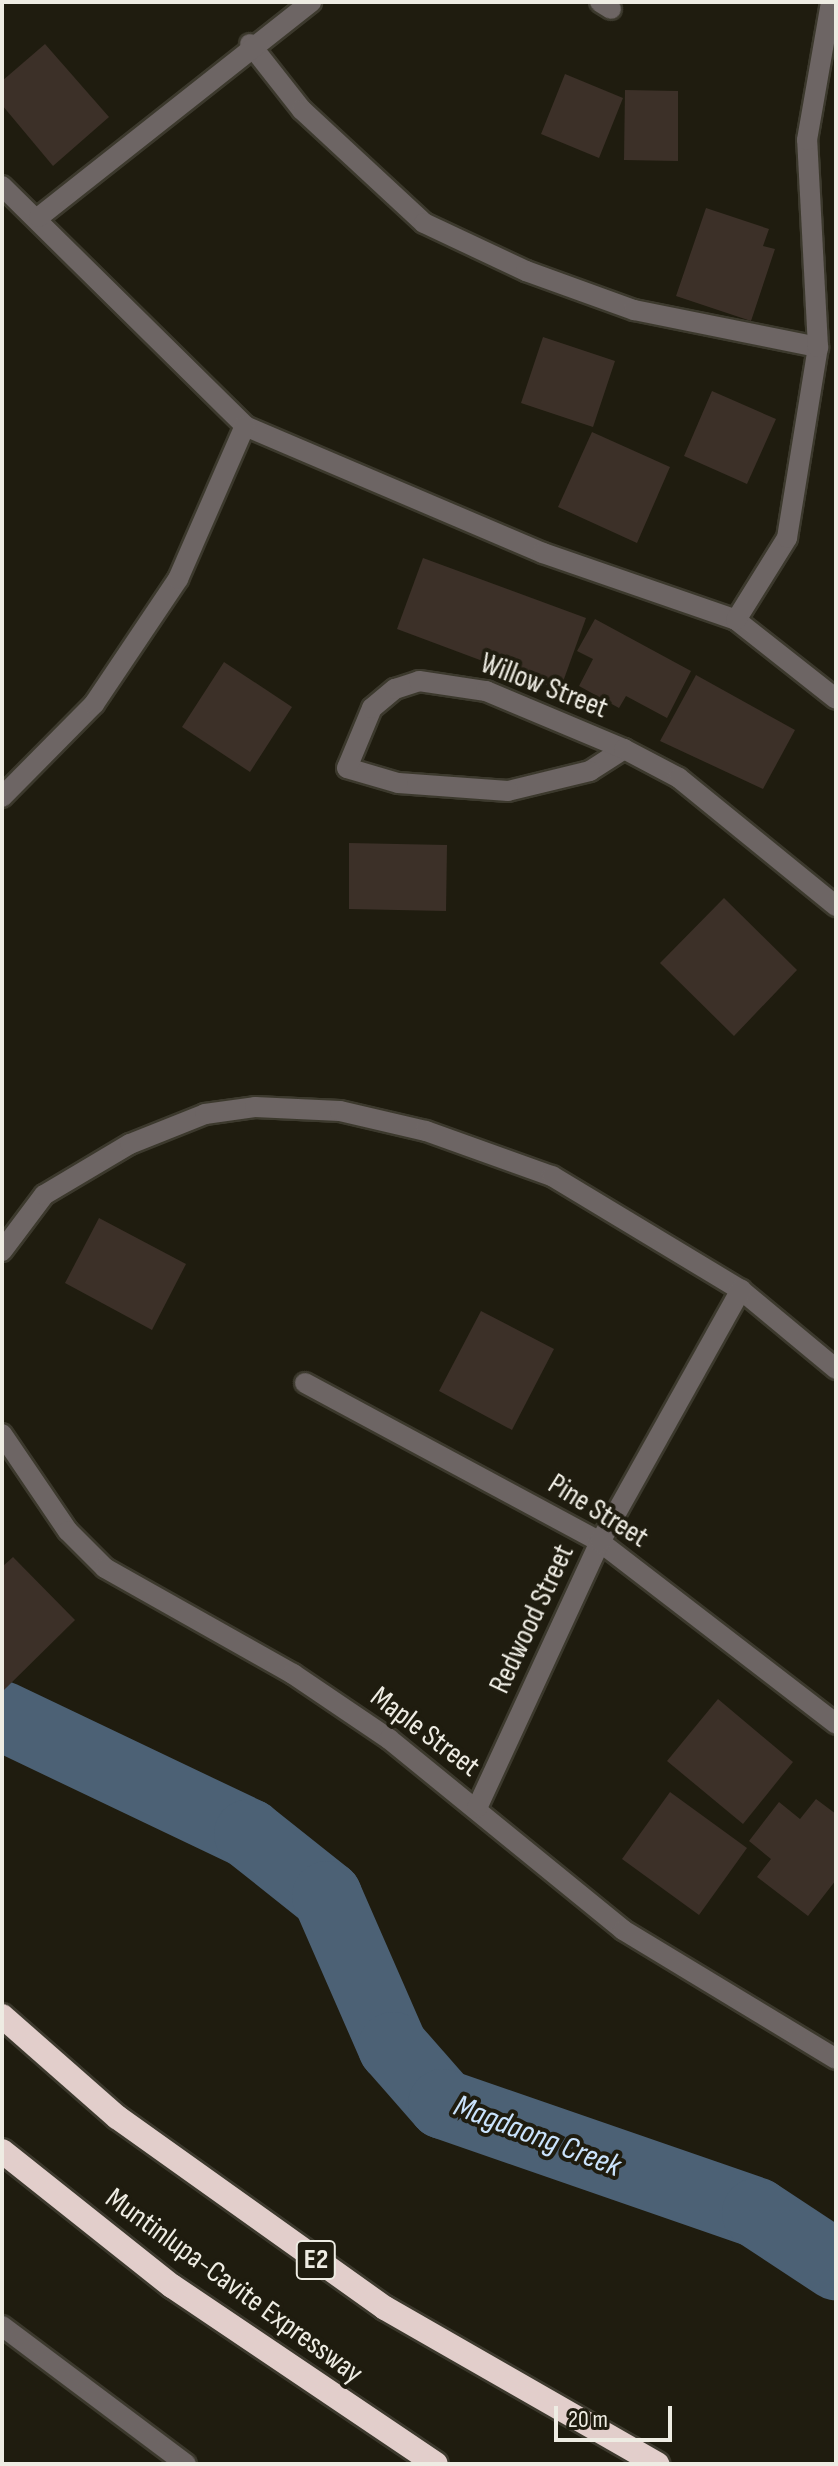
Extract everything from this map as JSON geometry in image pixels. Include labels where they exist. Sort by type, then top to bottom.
[{"type":"highway","name":"E2","points":[[2,2016],[117,2117],[385,2308],[657,2464]]},
{"type":"highway","name":"Muntinlupa-Cavite Expressway","points":[[2,2151],[172,2286],[436,2464]]},
{"type":"street","points":[[39,217],[250,44],[311,2]]},
{"type":"street","points":[[736,620],[787,538],[818,347],[807,140],[831,2]]},
{"type":"street","points":[[250,44],[302,110],[424,223],[526,271],[634,310],[818,347]]},
{"type":"street","points":[[2,186],[39,217],[245,426],[543,553],[736,620],[836,699]]},
{"type":"street","points":[[2,797],[94,704],[178,579],[245,426]]},
{"type":"street","name":"Willow Street","points":[[624,749],[590,771],[508,791],[413,785],[347,768],[372,708],[419,681],[486,691],[624,749],[743,823],[836,906]]},
{"type":"street","points":[[2,1251],[44,1195],[130,1144],[205,1114],[255,1107],[340,1111],[426,1131],[552,1176],[741,1290],[836,1369]]},
{"type":"street","name":"Redwood Street","points":[[477,1808],[600,1542],[741,1290]]},
{"type":"street","name":"Pine Street","points":[[305,1383],[600,1542],[836,1724]]},
{"type":"street","name":"Maple Street","points":[[2,1434],[68,1531],[105,1568],[293,1674],[477,1808],[623,1930],[836,2059]]},
{"type":"street","points":[[2,2326],[186,2464]]},
{"type":"building","points":[[45,44],[109,117],[53,166],[2,105],[2,81]]},
{"type":"building","points":[[565,74],[623,98],[599,158],[541,134]]},
{"type":"building","points":[[625,90],[678,91],[678,161],[624,160]]},
{"type":"building","points":[[706,208],[769,229],[763,246],[775,249],[751,321],[676,296]]},
{"type":"building","points":[[543,337],[615,361],[593,427],[521,403]]},
{"type":"building","points":[[712,391],[776,419],[747,484],[684,456]]},
{"type":"building","points":[[592,432],[670,467],[637,543],[558,507]]},
{"type":"building","points":[[423,558],[586,618],[560,690],[397,629]]},
{"type":"building","points":[[595,619],[691,671],[667,718],[626,696],[619,708],[579,686],[593,659],[577,651]]},
{"type":"building","points":[[224,662],[292,707],[250,772],[182,727]]},
{"type":"building","points":[[696,675],[795,730],[763,789],[660,741]]},
{"type":"building","points":[[349,843],[447,845],[446,911],[349,909]]},
{"type":"building","points":[[724,898],[797,970],[734,1036],[660,963]]},
{"type":"building","points":[[99,1218],[186,1264],[152,1330],[65,1283]]},
{"type":"building","points":[[481,1311],[554,1349],[512,1430],[439,1391]]},
{"type":"building","points":[[13,1557],[75,1620],[4,1690],[2,1567]]},
{"type":"building","points":[[718,1699],[793,1762],[743,1824],[667,1761]]},
{"type":"building","points":[[670,1792],[747,1848],[699,1915],[622,1859]]},
{"type":"building","points":[[816,1799],[836,1814],[836,1880],[808,1916],[757,1877],[771,1859],[749,1841],[779,1802],[800,1819]]},
{"type":"waterway","name":"Magdaong Creek","points":[[2,1716],[249,1834],[327,1896],[393,2047],[443,2104],[757,2213],[836,2265]]}]
